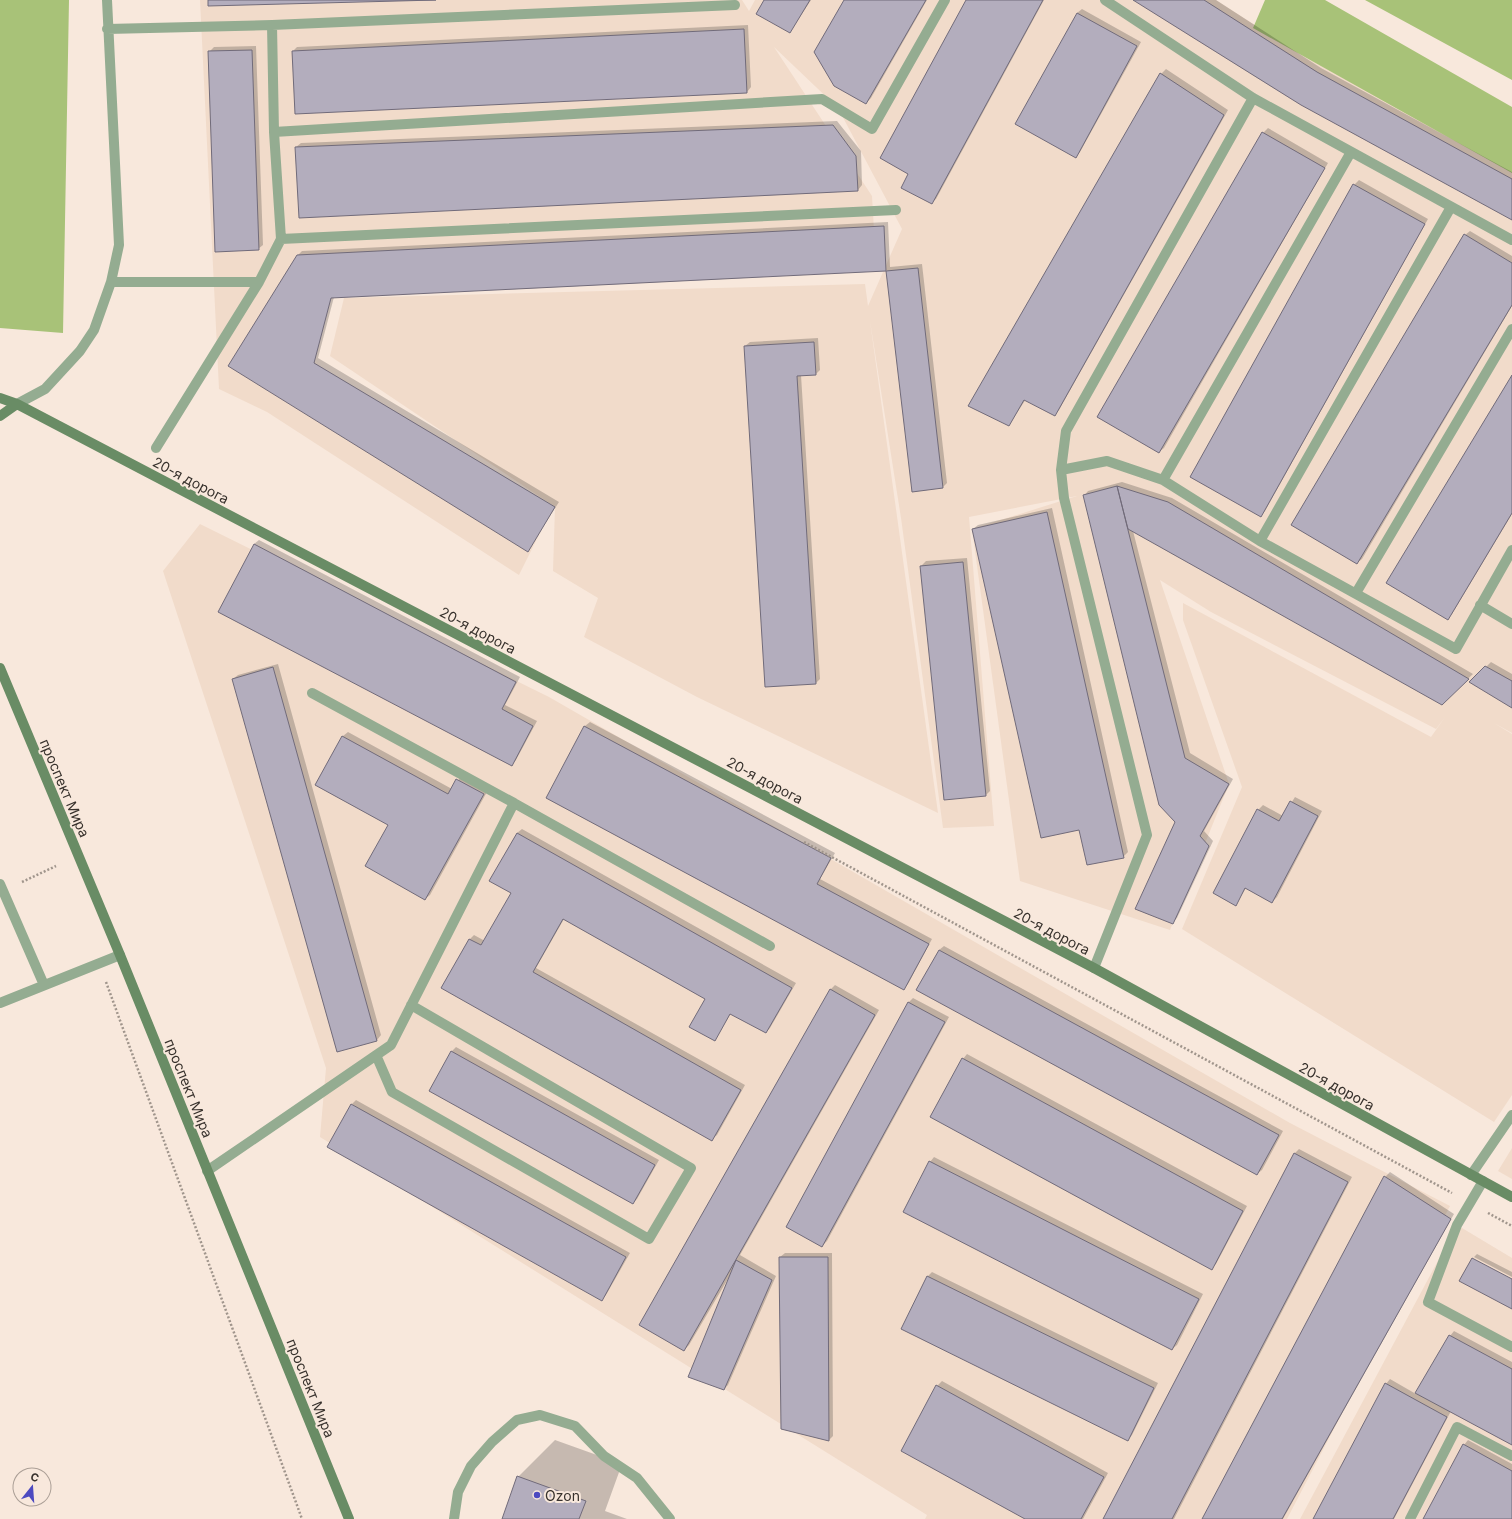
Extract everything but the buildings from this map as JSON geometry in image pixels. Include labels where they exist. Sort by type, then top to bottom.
[{"type":"main road","name":"20-я дорога","points":[[0,398],[17,404],[1094,968],[1512,1198]]},
{"type":"main road","points":[[0,416],[17,404]]},
{"type":"main road","name":"проспект Мира","points":[[0,668],[120,955],[349,1519]]},
{"type":"lane","points":[[17,404],[45,389],[80,351],[94,330],[112,282],[119,245],[107,29],[107,0]]},
{"type":"lane","points":[[274,132],[822,99],[872,128],[945,0]]},
{"type":"lane","points":[[1105,0],[1253,98],[1512,240]]},
{"type":"lane","points":[[107,29],[272,25],[735,5]]},
{"type":"lane","points":[[156,448],[259,282],[281,239],[274,132],[272,25]]},
{"type":"lane","points":[[1094,968],[1147,835],[1064,498],[1061,470],[1066,431],[1253,98]]},
{"type":"lane","points":[[1163,480],[1351,152]]},
{"type":"lane","points":[[1260,541],[1451,206]]},
{"type":"lane","points":[[281,239],[896,210]]},
{"type":"lane","points":[[112,282],[259,282]]},
{"type":"lane","points":[[1356,593],[1512,329]]},
{"type":"lane","points":[[1061,470],[1107,462],[1163,480],[1260,541],[1456,649],[1512,550]]},
{"type":"lane","points":[[1480,605],[1512,624]]},
{"type":"lane","points":[[312,693],[514,803],[770,946]]},
{"type":"lane","points":[[207,1171],[390,1045],[514,803]]},
{"type":"lane","points":[[1,887],[44,985]]},
{"type":"lane","points":[[0,1003],[120,955]]},
{"type":"lane","points":[[376,1055],[392,1092],[649,1239],[691,1168],[411,1005]]},
{"type":"lane","points":[[1471,1175],[1512,1115]]},
{"type":"lane","points":[[1482,1181],[1457,1225],[1428,1302],[1512,1347]]},
{"type":"lane","points":[[454,1519],[458,1492],[471,1466],[492,1442],[517,1420],[540,1415],[575,1426],[604,1456],[637,1478],[670,1519]]},
{"type":"lane","points":[[1410,1519],[1457,1427],[1512,1456]]},
{"type":"path","points":[[1,887],[56,866]]},
{"type":"path","points":[[99,963],[302,1519]]},
{"type":"shaded area","points":[[200,0],[742,0],[749,11],[755,0],[1216,0],[1303,56],[1512,170],[1512,733],[1494,723],[1512,734],[1512,1095],[1494,1122],[1182,929],[1242,787],[1183,620],[1183,603],[1431,737],[1445,717],[1436,729],[1211,612],[1160,580],[1229,784],[1170,930],[1020,881],[972,529],[1077,496],[969,517],[994,826],[943,828],[901,518],[870,321],[938,813],[697,697],[584,637],[598,598],[553,571],[555,507],[330,356],[344,298],[865,284],[868,306],[902,229],[838,108],[774,47],[872,196],[876,265],[328,290],[300,353],[546,521],[519,575],[267,412],[219,389]]},
{"type":"shaded area","points":[[200,524],[549,697],[1290,1123],[1450,1206],[1287,1519],[925,1519],[927,1515],[320,1137],[326,1068],[163,571]]},
{"type":"shaded area","points":[[1512,1148],[1512,1179],[1498,1171]]},
{"type":"shaded area","points":[[1457,1225],[1512,1258],[1512,1519],[1300,1519]]},
{"type":"green space","points":[[0,0],[69,0],[63,333],[0,328]]},
{"type":"green space","points":[[1265,0],[1325,0],[1512,107],[1512,173],[1253,28]]},
{"type":"green space","points":[[1365,0],[1512,0],[1512,80]]},
{"type":"place","name":"Ozon","points":[[537,1495]]}]
